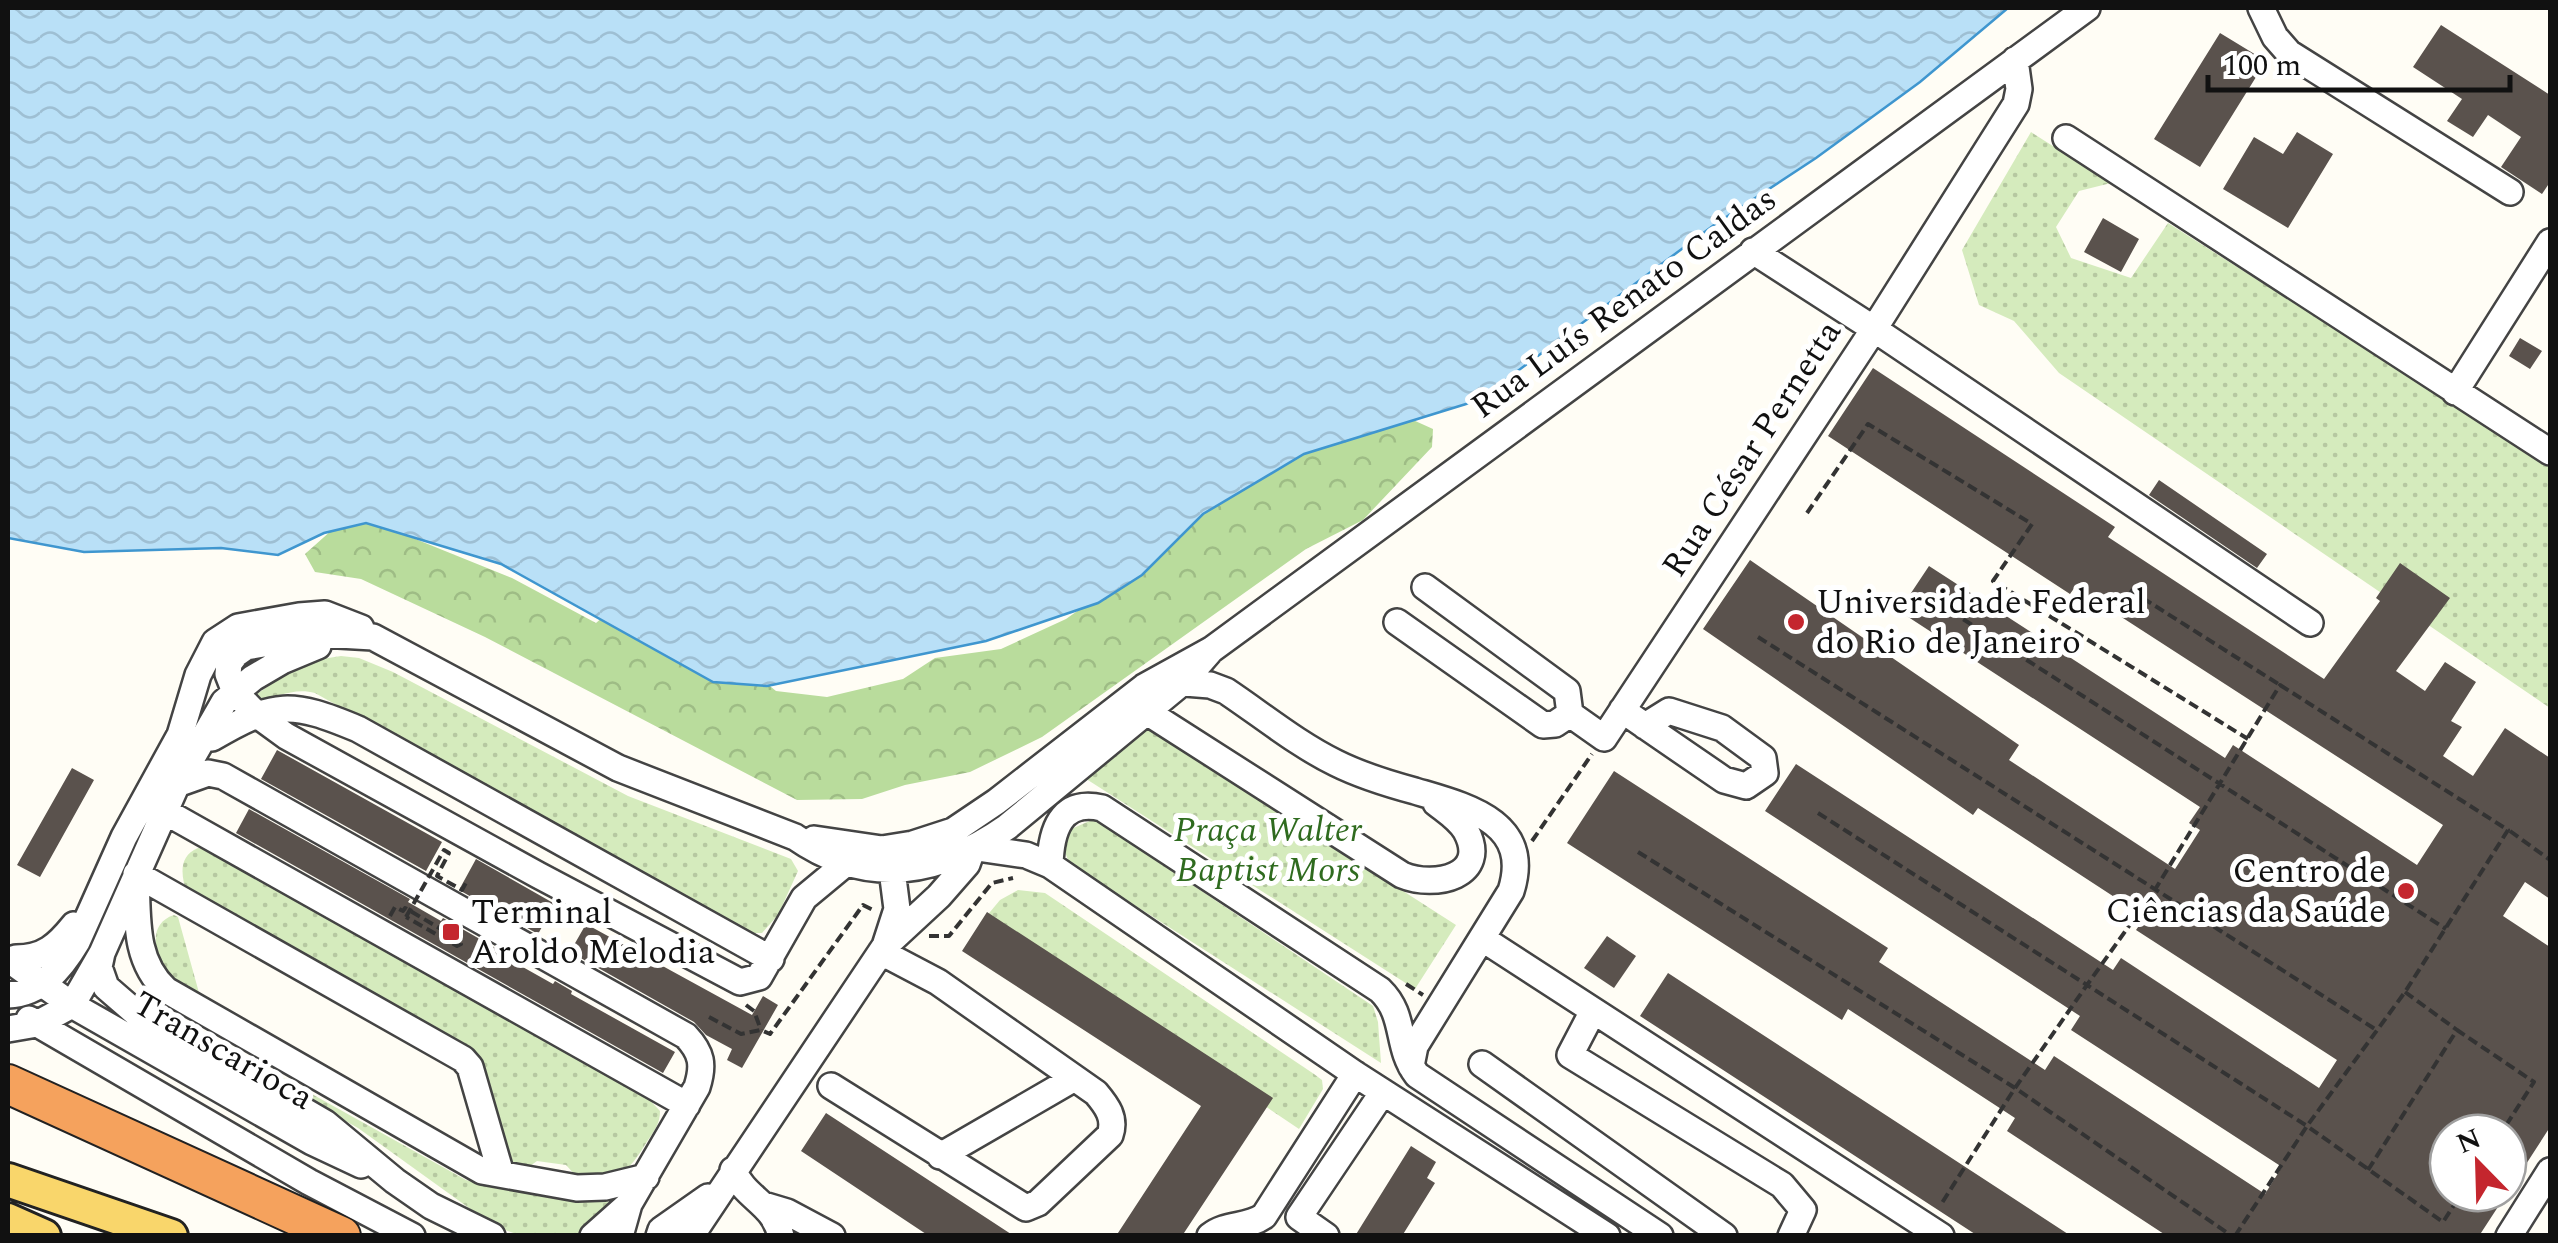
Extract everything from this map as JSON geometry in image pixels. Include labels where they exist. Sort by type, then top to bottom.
[{"type":"highway","points":[[8,1084],[342,1236]]},
{"type":"main road","points":[[8,1180],[171,1236]]},
{"type":"main road","points":[[8,1220],[44,1236]]},
{"type":"street","points":[[2261,8],[2275,37],[2289,53],[2510,192]]},
{"type":"street","name":"Rua Luís Renato Caldas","points":[[795,836],[882,849],[953,831],[1146,699],[2083,11]]},
{"type":"street","name":"Rua César Pernetta","points":[[1604,738],[2016,104],[2019,89],[2015,60]]},
{"type":"street","points":[[2066,138],[2550,452]]},
{"type":"street","points":[[2455,392],[2550,242]]},
{"type":"street","points":[[1753,252],[1874,328],[2310,623]]},
{"type":"street","points":[[1426,587],[1567,691],[1570,714],[1604,738]]},
{"type":"street","points":[[28,970],[78,942],[133,819],[180,735],[198,675],[215,642],[238,627],[325,614],[340,618],[606,762],[795,836],[845,864],[892,870],[925,866],[975,849],[1026,855],[1050,866],[1355,1074],[1607,1236]]},
{"type":"street","points":[[1397,622],[1543,724],[1555,724],[1570,714]]},
{"type":"street","points":[[373,638],[321,634],[246,648],[229,664],[234,692],[286,736],[740,982],[760,977],[804,898],[808,865],[795,836]]},
{"type":"street","name":"Rua Luís Renato Caldas","points":[[691,1236],[883,949],[939,896],[968,864],[975,849],[1007,828],[1146,699],[1184,682],[1211,650]]},
{"type":"street","points":[[1184,682],[1226,691],[1340,766],[1476,810],[1507,838],[1516,865],[1511,891],[1415,1046],[1411,1066]]},
{"type":"street","points":[[8,1029],[37,1024],[75,999],[102,953],[164,811],[205,743],[215,716],[234,692]]},
{"type":"street","points":[[1146,699],[1402,874],[1418,882],[1445,881],[1454,877],[1468,860],[1468,838],[1464,827],[1424,794]]},
{"type":"street","points":[[205,743],[256,714],[296,707],[318,712],[358,728],[771,959]]},
{"type":"street","points":[[1622,710],[1646,726]]},
{"type":"street","points":[[205,743],[248,728],[286,736]]},
{"type":"street","points":[[178,784],[208,773],[223,776],[686,1036],[701,1058],[702,1071],[629,1204],[593,1236]]},
{"type":"street","points":[[1050,866],[1050,842],[1061,819],[1080,808],[1102,808],[1380,990],[1395,1008],[1403,1049],[1417,1075],[1660,1236]]},
{"type":"street","points":[[164,811],[686,1105]]},
{"type":"street","points":[[804,898],[845,864]]},
{"type":"street","name":"Rua Luís Renato Caldas","points":[[883,949],[897,909],[892,870]]},
{"type":"street","points":[[136,874],[143,958],[149,975],[166,990],[465,1164],[576,1188],[605,1187],[646,1178]]},
{"type":"street","points":[[136,874],[463,1059],[470,1067],[501,1174]]},
{"type":"street","points":[[8,995],[27,992],[28,970],[16,958],[36,956],[56,947],[96,898]]},
{"type":"street","points":[[1483,938],[1934,1231]]},
{"type":"street","points":[[832,1086],[1020,1206],[1032,1207],[1110,1136],[1113,1127],[1106,1104],[1096,1092],[938,982],[883,949]]},
{"type":"street","name":"Transcarioca","points":[[102,953],[100,967],[106,987],[136,1013],[325,1124],[395,1182],[431,1206],[492,1236]]},
{"type":"street","name":"Transcarioca","points":[[28,970],[312,1142],[395,1182]]},
{"type":"street","points":[[75,999],[98,1046],[126,1075]]},
{"type":"street","name":"Transcarioca","points":[[75,999],[136,1013]]},
{"type":"street","points":[[8,1004],[324,1190],[412,1236]]},
{"type":"street","points":[[1593,1012],[1570,1056],[1782,1186],[1803,1210],[1791,1236]]},
{"type":"street","points":[[1482,1064],[1724,1236]]},
{"type":"street","points":[[1210,1236],[1217,1230],[1250,1224],[1264,1216],[1355,1074]]},
{"type":"street","points":[[940,1156],[1073,1079]]},
{"type":"street","points":[[1326,1236],[1299,1217],[1383,1092]]},
{"type":"street","points":[[2509,1236],[2550,1172]]},
{"type":"street","points":[[728,1177],[767,1206],[788,1212],[832,1236]]},
{"type":"street","name":"Rua Luís Renato Caldas","points":[[659,1236],[661,1230],[686,1215],[728,1177]]},
{"type":"street","points":[[620,1236],[629,1204]]},
{"type":"street","points":[[767,1206],[778,1222],[781,1236]]},
{"type":"path","points":[[1807,513],[1868,424],[2032,524],[1992,581],[2248,739]]},
{"type":"path","points":[[2130,590],[2550,860]]},
{"type":"path","points":[[1938,604],[2446,929]]},
{"type":"path","points":[[1758,637],[2376,1028]]},
{"type":"path","points":[[1934,1231],[2014,1088],[2156,888],[2280,685]]},
{"type":"path","points":[[1516,865],[1604,738]]},
{"type":"path","points":[[1818,813],[2306,1126],[2428,1212]]},
{"type":"path","points":[[1638,852],[2014,1088],[2233,1236],[2306,1126],[2405,992],[2508,830]]},
{"type":"path","points":[[388,920],[395,907],[403,912],[405,908],[418,915],[460,940],[460,946],[406,917],[415,900],[434,866],[444,850],[449,853],[437,876],[462,890],[467,881]]},
{"type":"path","points":[[921,936],[948,936],[992,883],[1014,878]]},
{"type":"path","points":[[709,1017],[741,1034],[761,1030],[770,1034],[863,905]]},
{"type":"path","points":[[2405,992],[2534,1082],[2514,1113]]},
{"type":"path","points":[[739,1002],[754,1011],[761,1030]]},
{"type":"path","points":[[2368,1170],[2458,1030]]},
{"type":"path","points":[[2430,1213],[2443,1222],[2449,1213]]},
{"type":"green space","points":[[2031,132],[2111,183],[2079,191],[2056,227],[2071,258],[2131,278],[2168,223],[2550,466],[2550,708],[2059,373],[2014,321],[1979,305],[1962,250]]},
{"type":"green space","points":[[1402,415],[1433,429],[1432,447],[1363,520],[1306,549],[1042,737],[970,772],[905,785],[862,799],[797,800],[485,637],[361,579],[315,572],[305,554],[351,513],[512,578],[596,623],[622,600],[704,632],[776,691],[827,697],[903,679],[935,658],[1001,649],[1066,619],[1114,585],[1212,489]]},
{"type":"green space","points":[[341,656],[359,658],[393,672],[628,796],[791,859],[798,871],[778,915],[762,933],[744,933],[315,693],[298,691],[251,698],[303,662]]},
{"type":"green space","name":"Praça Walter Baptist Mors","points":[[1148,727],[1456,925],[1415,989],[1080,775]]},
{"type":"green space","name":"Praça Walter Baptist Mors","points":[[1094,819],[1373,1006],[1381,1063],[1069,863],[1063,846],[1069,830]]},
{"type":"green space","points":[[198,848],[211,849],[646,1096],[660,1111],[655,1130],[627,1168],[613,1175],[577,1177],[566,1165],[537,1161],[526,1169],[506,1166],[473,1059],[187,893],[184,861]]},
{"type":"green space","points":[[1018,890],[1045,893],[1322,1080],[1323,1089],[1299,1129],[985,918],[1000,900]]},
{"type":"green space","points":[[174,915],[178,917],[199,1003],[172,980],[157,950],[159,926]]},
{"type":"green space","points":[[138,997],[466,1180],[599,1195],[609,1202],[610,1208],[578,1235],[519,1235],[494,1226],[358,1128],[139,1006]]},
{"type":"water","points":[[8,8],[2008,8],[1920,82],[1816,158],[1714,225],[1484,396],[1304,454],[1203,514],[1142,575],[1098,603],[986,641],[767,686],[713,682],[501,564],[366,523],[324,533],[278,555],[221,548],[84,552],[8,538]]},
{"type":"building","points":[[2441,25],[2550,95],[2550,182],[2542,194],[2501,167],[2521,137],[2488,115],[2473,137],[2447,121],[2462,99],[2413,67]]},
{"type":"building","points":[[2220,33],[2266,61],[2200,167],[2154,139]]},
{"type":"building","points":[[2297,132],[2333,154],[2288,228],[2223,189],[2254,137],[2283,154]]},
{"type":"building","points":[[2103,218],[2139,239],[2121,272],[2084,252]]},
{"type":"building","points":[[2520,338],[2542,351],[2530,369],[2509,356]]},
{"type":"building","name":"Centro de Ciências da Saúde","points":[[1873,368],[2115,527],[2108,537],[2324,679],[2380,601],[2376,598],[2400,563],[2450,598],[2396,671],[2425,691],[2445,662],[2476,682],[2451,721],[2462,727],[2443,756],[2473,776],[2505,728],[2550,758],[2550,899],[2525,882],[2503,916],[2550,947],[2550,1127],[2528,1161],[2528,1113],[2428,1113],[2428,1213],[2494,1213],[2479,1236],[2167,1236],[2007,1131],[2015,1118],[1848,1009],[1842,1020],[1567,843],[1614,771],[1888,948],[1879,962],[2045,1070],[2054,1056],[2265,1194],[2282,1167],[2071,1030],[2080,1016],[1765,811],[1796,764],[2113,970],[2121,958],[2319,1088],[2337,1060],[2136,930],[2145,917],[1978,808],[1973,815],[1703,629],[1750,560],[2019,745],[2009,760],[2175,869],[2200,830],[2189,823],[2200,807],[1899,611],[1929,566],[2225,758],[2233,745],[2417,865],[2443,825],[2075,587],[2070,594],[1828,436]]},
{"type":"building","points":[[2159,480],[2267,554],[2257,568],[2149,495]]},
{"type":"building","points":[[277,750],[442,842],[426,871],[261,779]]},
{"type":"building","points":[[72,768],[94,780],[40,877],[17,865]]},
{"type":"building","points":[[249,809],[675,1052],[663,1073],[236,833]]},
{"type":"building","points":[[476,859],[555,904],[538,934],[459,890]]},
{"type":"building","points":[[987,912],[1273,1098],[1182,1236],[1116,1236],[1201,1106],[962,951]]},
{"type":"building","points":[[586,924],[752,1015],[763,996],[778,1005],[742,1068],[727,1060],[732,1049],[706,1035],[694,1022],[570,952]]},
{"type":"building","points":[[1607,936],[1636,956],[1614,988],[1584,968]]},
{"type":"building","points":[[1668,973],[2071,1236],[1978,1236],[1640,1016]]},
{"type":"building","points":[[826,1113],[1014,1236],[929,1236],[801,1151]]},
{"type":"building","points":[[1411,1146],[1436,1162],[1427,1178],[1435,1183],[1402,1236],[1355,1236]]},
{"type":"place","name":"Universidade Federal do Rio de Janeiro","points":[[1796,622]]},
{"type":"place","name":"Centro de Ciências da Saúde","points":[[2406,891]]},
{"type":"place","name":"Terminal Aroldo Melodia","points":[[451,932]]}]
